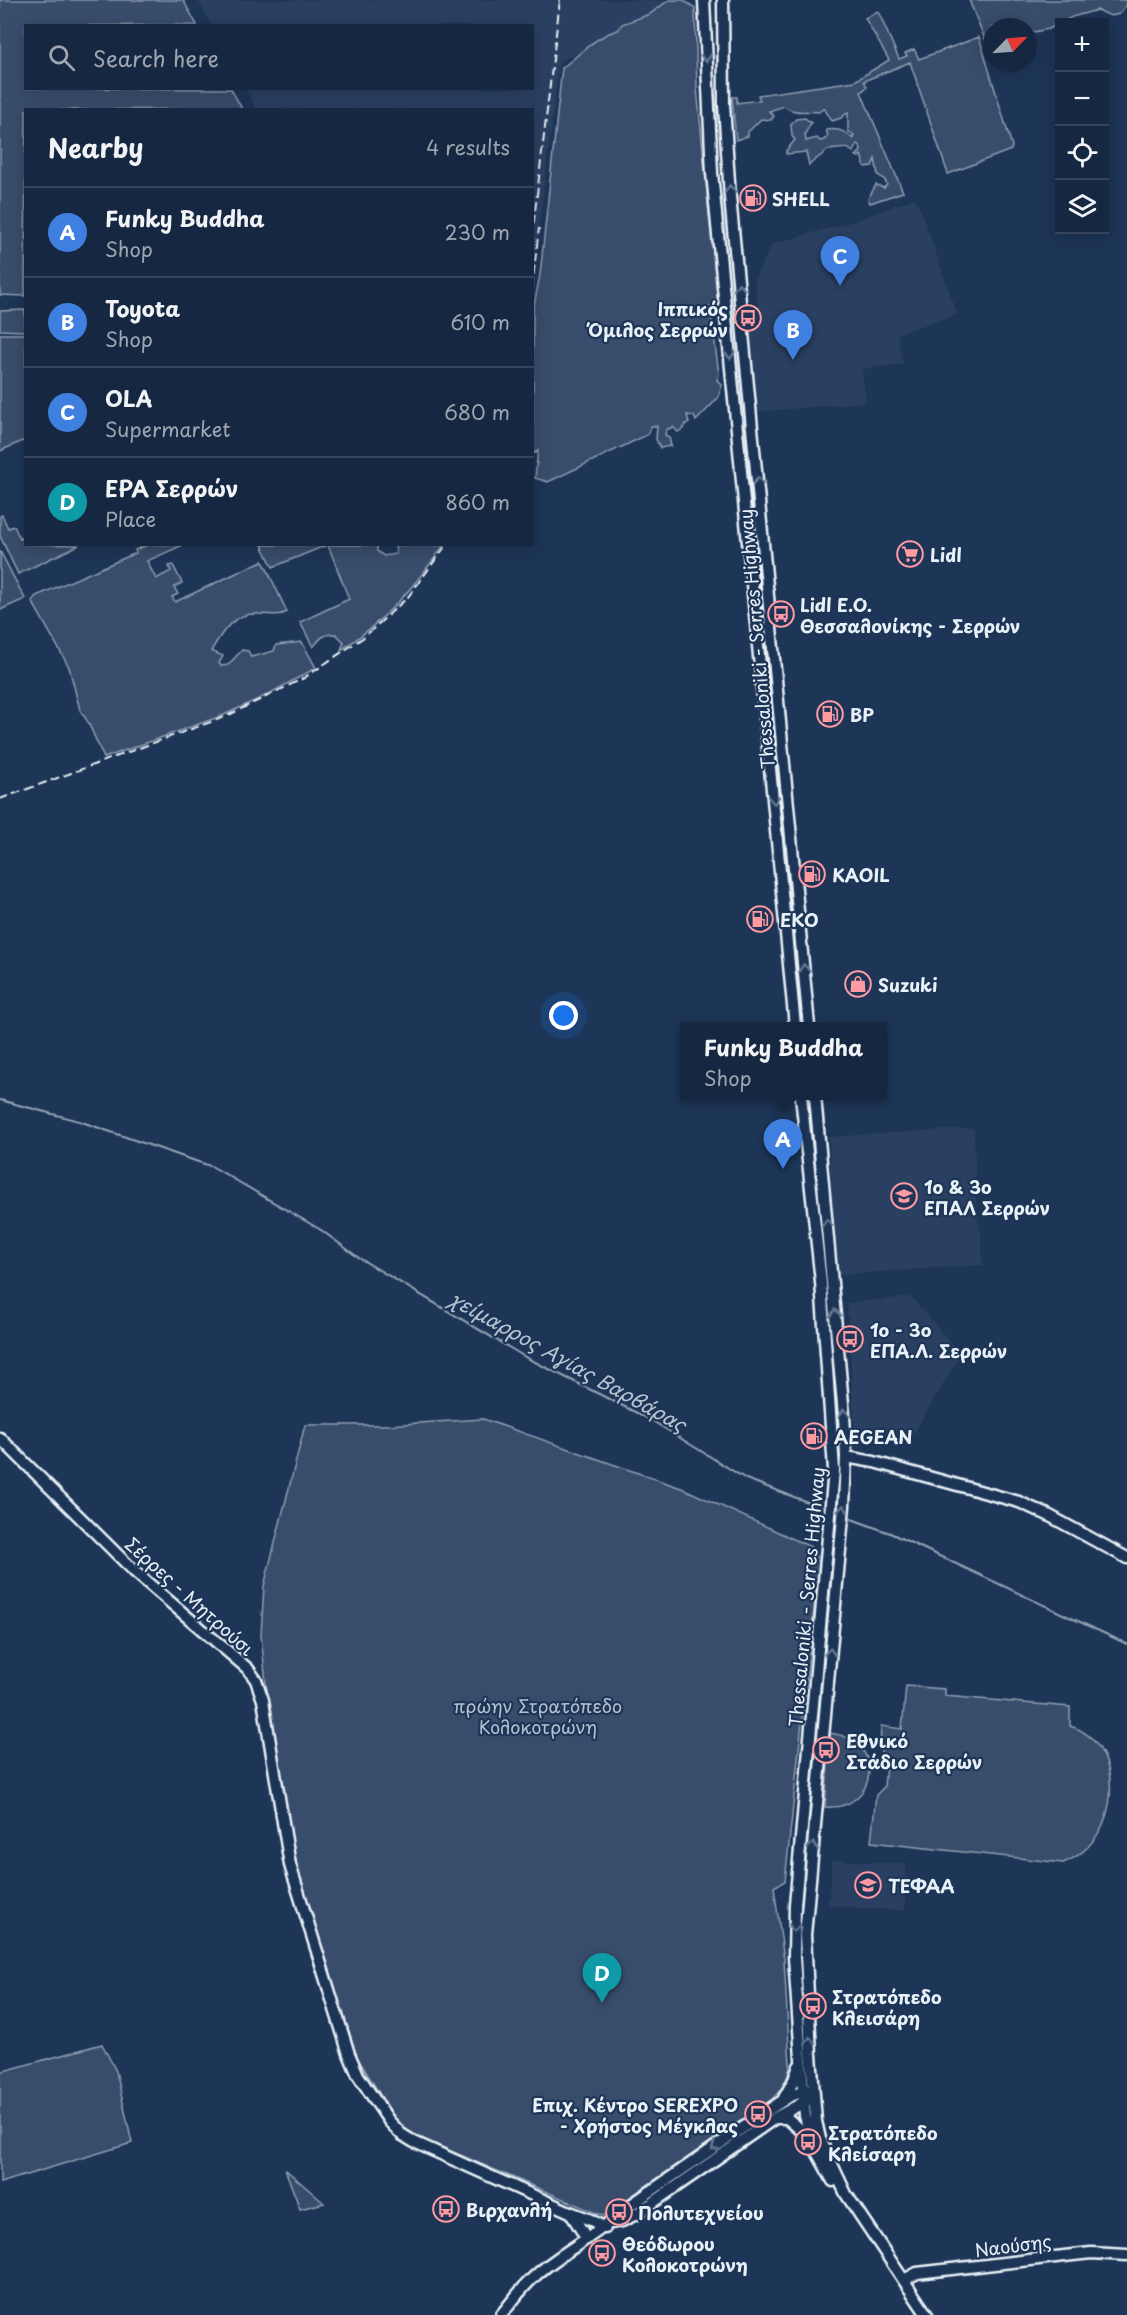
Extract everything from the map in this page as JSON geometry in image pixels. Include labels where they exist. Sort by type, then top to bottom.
[{"type":"main road","name":"Thessaloniki - Serres Highway","points":[[704,0],[707,96],[720,255],[761,656],[795,1022]]},
{"type":"main road","name":"Thessaloniki - Serres Highway","points":[[723,0],[724,105],[735,248],[809,1022]]},
{"type":"main road","name":"Thessaloniki - Serres Highway","points":[[802,1100],[834,1448],[793,1948],[800,2060],[809,2095]]},
{"type":"main road","name":"Thessaloniki - Serres Highway","points":[[809,2095],[806,1928],[846,1457],[816,1100]]},
{"type":"main road","name":"Σέρρες - Μητρούσι","points":[[0,1438],[135,1572],[254,1677],[263,1700],[287,1853],[297,1890],[352,2065],[393,2126],[414,2142],[591,2220],[608,2225]]},
{"type":"main road","points":[[846,1457],[874,1462],[1019,1502],[1048,1515],[1127,1558]]},
{"type":"main road","points":[[780,2102],[794,2080],[800,2060]]},
{"type":"main road","points":[[501,2315],[536,2275],[608,2225],[622,2211],[780,2102],[809,2095]]},
{"type":"main road","points":[[608,2225],[638,2213],[809,2095]]},
{"type":"main road","points":[[809,2095],[809,2137]]},
{"type":"main road","points":[[809,2095],[820,2139],[846,2194],[927,2315]]},
{"type":"main road","points":[[775,2118],[789,2119],[809,2137],[831,2178],[846,2194]]},
{"type":"main road","points":[[570,2211],[587,2239]]},
{"type":"main road","name":"Ναούσης","points":[[904,2280],[917,2273],[1074,2255],[1127,2255]]},
{"type":"shaded area","points":[[198,0],[685,0],[559,62],[534,269],[534,108],[255,108],[246,90],[534,90],[534,24],[210,24]]},
{"type":"shaded area","points":[[915,198],[957,314],[897,334],[903,364],[862,369],[866,402],[757,412],[750,329],[760,327],[755,278],[772,244],[848,223]]},
{"type":"shaded area","name":"1ο & 3ο ΕΠΑΛ Σερρών","points":[[974,1128],[976,1213],[981,1234],[983,1265],[836,1275],[829,1137]]},
{"type":"shaded area","points":[[911,1297],[961,1354],[914,1433],[855,1437],[847,1303]]},
{"type":"shaded area","name":"ΤΕΦΑΑ","points":[[832,1860],[906,1864],[905,1911],[828,1906]]},
{"type":"green space","points":[[0,0],[183,0],[196,24],[24,24],[24,90],[232,90],[241,108],[24,108],[24,296],[0,295]]},
{"type":"green space","points":[[669,0],[683,0],[695,8],[697,88],[718,306],[710,306],[719,375],[717,380],[722,385],[718,398],[696,421],[694,416],[687,415],[689,423],[685,424],[684,428],[678,432],[673,427],[666,430],[665,435],[669,437],[671,446],[660,448],[656,439],[657,426],[651,426],[647,435],[548,482],[535,478],[538,451],[534,453],[534,305],[540,275],[562,68],[595,41],[618,30],[622,24],[650,14]]},
{"type":"green space","points":[[969,0],[1127,0],[1127,4],[1119,14],[1111,16],[1097,10],[1070,18],[1055,18],[1055,26],[1037,31],[1037,18],[983,18],[983,35]]},
{"type":"green space","points":[[878,11],[899,59],[907,56],[905,53],[914,49],[919,59],[979,37],[983,50],[983,72],[990,72],[1012,146],[1011,150],[948,174],[910,62],[864,81],[867,87],[861,92],[903,192],[870,203],[868,199],[876,185],[884,188],[887,184],[878,175],[875,159],[872,166],[865,167],[861,155],[856,156],[861,151],[857,144],[853,152],[847,148],[828,150],[809,165],[806,152],[786,154],[795,140],[792,136],[791,124],[796,119],[805,118],[811,123],[805,134],[806,141],[817,138],[820,141],[824,140],[828,136],[826,130],[830,129],[844,132],[853,139],[854,135],[848,131],[848,112],[832,121],[824,108],[819,112],[801,112],[784,106],[769,111],[774,116],[771,120],[761,119],[748,132],[748,136],[736,140],[732,97],[737,97],[737,103],[760,100],[758,95],[855,81],[889,60],[865,18]]},
{"type":"green space","points":[[24,310],[24,331],[0,330],[0,311]]},
{"type":"green space","points":[[0,334],[24,334],[24,440],[0,451]]},
{"type":"green space","points":[[2,515],[8,528],[14,526],[20,539],[24,537],[24,546],[77,546],[18,574],[0,536],[0,516]]},
{"type":"green space","points":[[145,546],[181,546],[147,561],[156,579],[171,571],[169,566],[173,565],[182,583],[174,587],[178,594],[172,597],[175,602],[262,561],[287,612],[277,615],[251,614],[236,619],[211,651],[223,656],[219,663],[221,666],[228,665],[242,650],[248,651],[251,657],[274,651],[276,645],[302,642],[316,668],[224,715],[104,758],[80,710],[69,667],[32,601],[36,596],[136,553],[135,550]]},
{"type":"green space","points":[[262,546],[325,546],[273,567]]},
{"type":"green space","points":[[328,546],[377,546],[377,551],[384,556],[396,554],[395,546],[443,546],[398,602],[357,639],[341,650],[344,642],[336,634],[331,634],[320,639],[313,647],[300,622],[349,599]]},
{"type":"green space","points":[[0,551],[25,599],[0,610]]},
{"type":"green space","name":"πρώην Στρατόπεδο Κολοκοτρώνη","points":[[483,1419],[684,1489],[811,1547],[819,1562],[785,1881],[774,1887],[784,1960],[790,2065],[787,2077],[779,2092],[766,2104],[603,2216],[409,2133],[392,2114],[357,2057],[294,1858],[266,1683],[261,1635],[264,1586],[305,1425],[387,1425]]},
{"type":"green space","points":[[906,1686],[945,1689],[945,1696],[1070,1707],[1070,1726],[1089,1736],[1101,1751],[1109,1771],[1110,1793],[1107,1814],[1097,1835],[1083,1851],[1063,1863],[871,1842],[876,1795],[884,1787],[886,1764],[880,1749],[881,1726],[902,1729]]},
{"type":"green space","points":[[830,1733],[849,1738],[861,1748],[868,1761],[869,1774],[865,1788],[856,1799],[843,1806],[825,1807]]},
{"type":"green space","points":[[102,2044],[116,2071],[132,2143],[0,2183],[0,2072]]},
{"type":"green space","points":[[285,2169],[324,2203],[300,2209]]},
{"type":"waterway","name":"χείμαρρος Αγίας Βαρβάρας","points":[[0,1100],[79,1121],[213,1167],[321,1230],[359,1258],[525,1357],[651,1420],[746,1479],[826,1509]]},
{"type":"waterway","name":"χείμαρρος Αγίας Βαρβάρας","points":[[846,1517],[890,1533],[1127,1644]]},
{"type":"railway","points":[[534,220],[560,0]]},
{"type":"railway","points":[[534,271],[539,228]]},
{"type":"railway","points":[[0,799],[227,716],[304,678],[364,637],[408,597],[446,546]]},
{"type":"place","name":"SHELL","points":[[753,198]]},
{"type":"place","name":"OLA","points":[[840,286]]},
{"type":"place","name":"Ιππικός Όμιλος Σερρών","points":[[748,318]]},
{"type":"place","name":"Toyota","points":[[793,360]]},
{"type":"place","name":"Lidl","points":[[910,554]]},
{"type":"place","name":"Lidl Ε.Ο. Θεσσαλονίκης - Σερρών","points":[[781,614]]},
{"type":"place","name":"BP","points":[[830,714]]},
{"type":"place","name":"KAOIL","points":[[812,874]]},
{"type":"place","name":"EKO","points":[[760,919]]},
{"type":"place","name":"Suzuki","points":[[858,984]]},
{"type":"place","name":"Funky Buddha","points":[[783,1169]]},
{"type":"place","name":"1ο & 3ο ΕΠΑΛ Σερρών","points":[[904,1196]]},
{"type":"place","name":"1ο - 3ο ΕΠΑ.Λ. Σερρών","points":[[850,1339]]},
{"type":"place","name":"AEGEAN","points":[[814,1436]]},
{"type":"place","name":"Εθνικό Στάδιο Σερρών","points":[[826,1750]]},
{"type":"place","name":"ΤΕΦΑΑ","points":[[868,1885]]},
{"type":"place","name":"ΕΡΑ Σερρών","points":[[602,2003]]},
{"type":"place","name":"Στρατόπεδο Κλεισάρη","points":[[813,2006]]},
{"type":"place","name":"Επιχ. Κέντρο SEREXPO - Χρήστος Μέγκλας","points":[[758,2114]]},
{"type":"place","name":"Στρατόπεδο Κλείσαρη","points":[[808,2142]]},
{"type":"place","name":"Βιρχανλή","points":[[446,2209]]},
{"type":"place","name":"Πολυτεχνείου","points":[[619,2212]]},
{"type":"place","name":"Θεόδωρου Κολοκοτρώνη","points":[[602,2253]]}]
